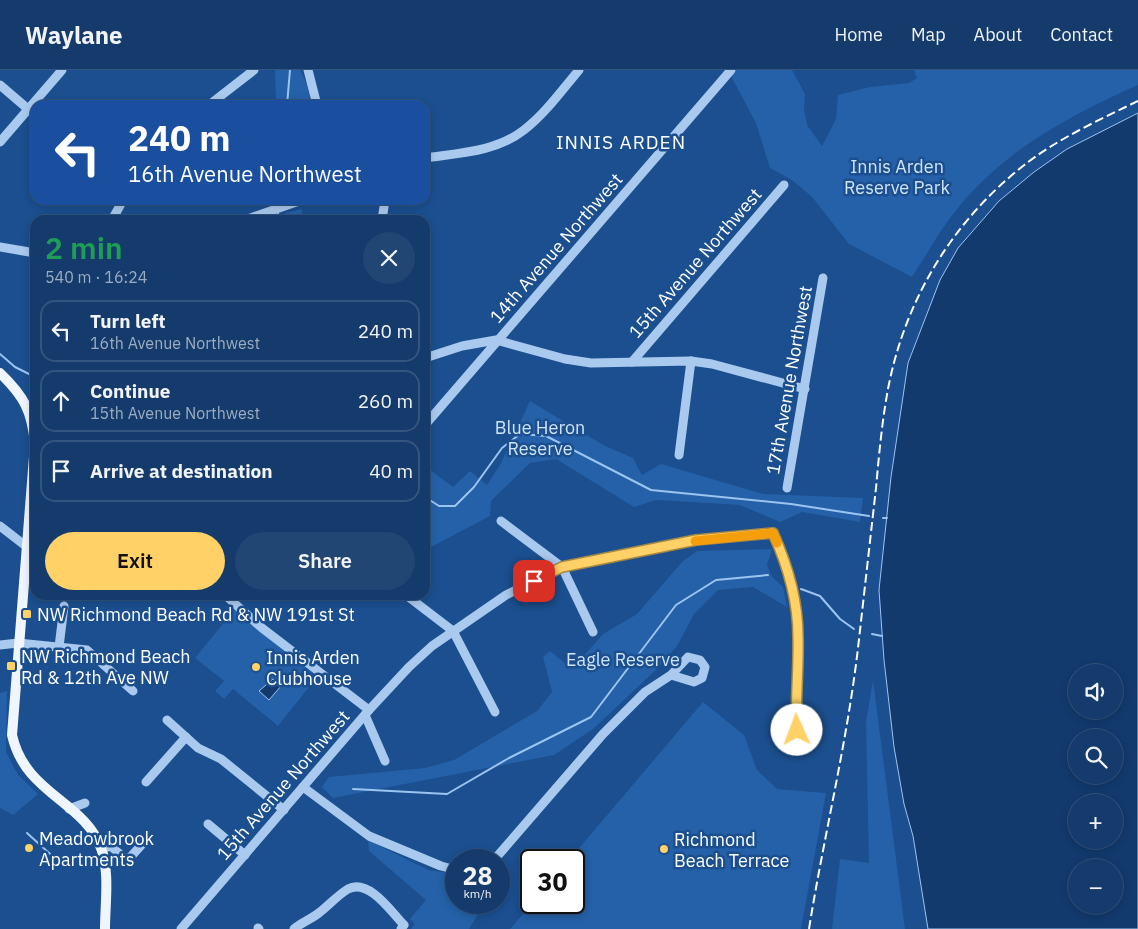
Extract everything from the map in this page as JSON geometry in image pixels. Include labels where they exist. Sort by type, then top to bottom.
[{"type":"main road","points":[[0,373],[18,391],[30,415]]},
{"type":"main road","points":[[30,501],[12,735],[15,749],[32,777],[79,818],[93,834],[101,849],[105,874],[105,929]]},
{"type":"street","points":[[36,100],[62,70]]},
{"type":"street","points":[[215,100],[254,70]]},
{"type":"street","points":[[308,70],[317,100]]},
{"type":"street","points":[[430,157],[485,148],[511,139],[536,119],[579,70]]},
{"type":"street","name":"14th Avenue Northwest","points":[[430,419],[730,70]]},
{"type":"street","points":[[0,85],[28,109]]},
{"type":"street","points":[[0,142],[30,107]]},
{"type":"street","name":"15th Avenue Northwest","points":[[632,362],[784,185]]},
{"type":"street","points":[[260,215],[288,205]]},
{"type":"street","points":[[0,247],[30,252]]},
{"type":"street","name":"17th Avenue Northwest","points":[[787,488],[823,278]]},
{"type":"street","points":[[430,356],[462,346],[496,340],[591,363],[691,361],[712,364],[805,389]]},
{"type":"street","points":[[679,454],[691,361]]},
{"type":"street","points":[[501,521],[562,567],[593,632]]},
{"type":"street","points":[[0,526],[26,547]]},
{"type":"street","name":"15th Avenue Northwest","points":[[181,929],[409,667],[453,630],[506,595],[562,567],[696,540],[773,533],[787,563],[796,606],[798,636],[797,730]]},
{"type":"street","points":[[231,600],[262,628],[367,713],[385,761]]},
{"type":"street","points":[[413,600],[453,630],[495,712]]},
{"type":"street","points":[[59,647],[64,606]]},
{"type":"street","points":[[0,645],[18,643],[87,650],[133,691]]},
{"type":"street","points":[[504,849],[603,734],[645,692],[671,675]]},
{"type":"street","points":[[166,720],[198,748],[220,759],[284,810]]},
{"type":"street","points":[[146,782],[186,737]]},
{"type":"street","points":[[304,787],[369,836],[445,867]]},
{"type":"street","points":[[69,809],[86,803],[79,818]]},
{"type":"street","points":[[208,824],[245,855]]},
{"type":"street","points":[[101,849],[110,846],[127,861],[145,841]]},
{"type":"street","points":[[294,929],[318,915],[348,889],[356,888],[370,892],[402,927]]},
{"type":"green space","points":[[275,70],[300,70],[307,84],[310,100],[276,100]]},
{"type":"green space","name":"Innis Arden Reserve Park","points":[[737,70],[792,70],[805,94],[804,109],[807,125],[822,146],[836,119],[838,95],[870,87],[909,83],[917,78],[914,70],[1138,70],[1138,85],[1087,109],[1038,137],[993,171],[954,213],[912,277],[849,244],[812,197],[792,180],[770,168],[756,123],[731,76]]},
{"type":"green space","points":[[302,209],[301,215],[285,215],[285,213]]},
{"type":"green space","name":"Blue Heron Reserve","points":[[530,401],[605,446],[633,458],[642,475],[661,464],[763,494],[863,498],[860,522],[802,512],[780,522],[740,505],[656,500],[634,507],[556,459],[530,463],[491,501],[490,516],[430,546],[430,470],[453,487],[470,471],[487,485],[501,463]]},
{"type":"green space","name":"Eagle Reserve","points":[[772,549],[767,565],[772,577],[783,587],[787,607],[753,587],[718,590],[694,614],[677,646],[658,668],[593,729],[554,755],[333,798],[322,787],[329,777],[425,768],[454,760],[537,711],[552,692],[543,657],[550,651],[572,669],[603,634],[637,614],[682,562],[697,551]]},
{"type":"green space","name":"Innis Arden Clubhouse","points":[[235,609],[317,677],[278,726],[233,689],[224,699],[215,691],[224,681],[195,658]]},
{"type":"green space","points":[[873,680],[905,929],[832,929],[840,859],[869,863],[866,722]]},
{"type":"green space","points":[[7,691],[6,752],[18,775],[38,794],[13,815],[0,808],[0,693]]},
{"type":"green space","points":[[703,702],[744,735],[757,770],[777,789],[826,793],[801,929],[510,929],[523,914],[585,914],[585,849],[578,849]]},
{"type":"green space","points":[[368,840],[428,870],[445,872],[445,914],[478,914],[469,929],[411,929],[415,924],[410,919],[426,900],[369,851]]},
{"type":"shaded area","points":[[1138,113],[1138,929],[928,929],[913,836],[904,804],[894,747],[884,660],[879,590],[891,477],[908,363],[940,280],[958,248],[999,201],[1034,172],[1067,149]]},
{"type":"shaded area","points":[[273,679],[281,686],[269,700],[259,691]]},
{"type":"waterway","points":[[287,100],[290,70]]},
{"type":"waterway","points":[[0,354],[15,367],[30,374]]},
{"type":"waterway","points":[[430,500],[439,506],[455,506],[474,487],[502,448],[520,434],[546,436],[651,490],[791,504],[869,516]]},
{"type":"waterway","points":[[353,789],[447,794],[509,758],[591,717],[676,605],[716,580],[768,575]]},
{"type":"waterway","points":[[801,589],[820,596],[840,619],[854,629]]},
{"type":"waterway","points":[[872,634],[882,636]]},
{"type":"waterway","points":[[27,833],[60,863]]},
{"type":"railway","points":[[809,929],[842,754],[853,683],[886,401],[896,356],[906,324],[919,294],[935,265],[974,212],[998,188],[1023,166],[1050,147],[1138,101]]},
{"type":"slow traffic","points":[[695,541],[773,533],[777,543]]},
{"type":"place","name":"NW Richmond Beach Rd & NW 191st St","points":[[27,614]]},
{"type":"place","name":"NW Richmond Beach Rd & 12th Ave NW","points":[[11,666]]},
{"type":"place","name":"Innis Arden Clubhouse","points":[[256,667]]},
{"type":"place","name":"Meadowbrook Apartments","points":[[29,848]]},
{"type":"place","name":"Richmond Beach Terrace","points":[[664,849]]},
{"type":"district","name":"INNIS ARDEN","points":[[621,142]]},
{"type":"route","points":[[534,581],[562,567],[696,540],[773,533],[787,563],[796,606],[798,636],[797,730]]}]
